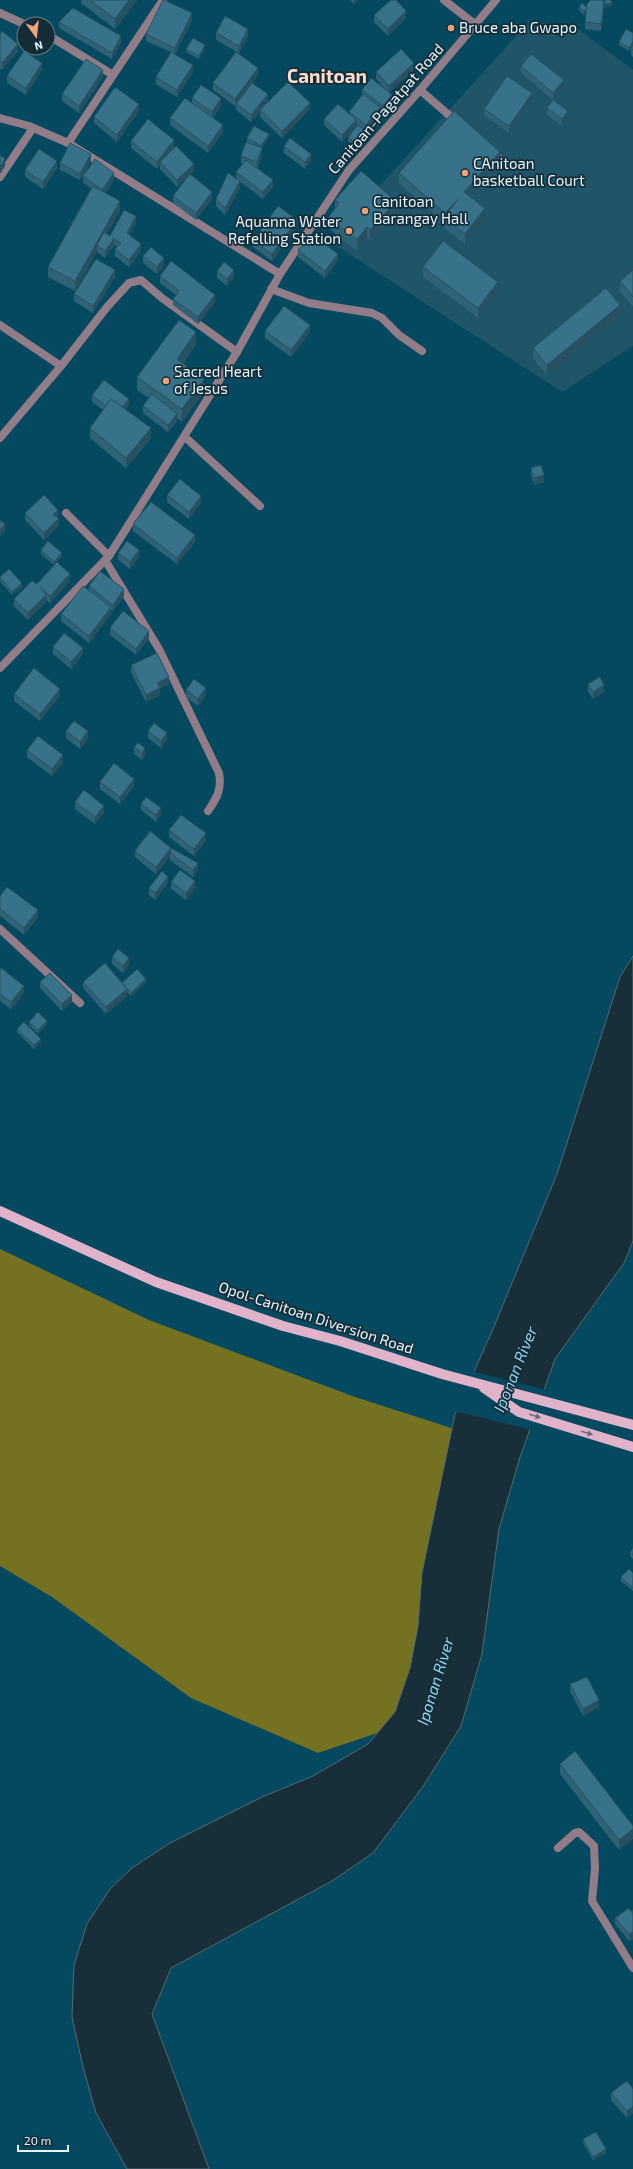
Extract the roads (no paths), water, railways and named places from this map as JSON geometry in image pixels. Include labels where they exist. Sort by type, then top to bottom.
[{"type":"main road","name":"Opol-Canitoan Diversion Road","points":[[0,1212],[156,1282],[282,1326],[340,1341],[442,1374],[633,1425]]},
{"type":"main road","points":[[476,1383],[519,1412],[633,1447]]},
{"type":"street","points":[[68,143],[163,0]]},
{"type":"street","points":[[444,0],[476,25]]},
{"type":"street","name":"Canitoan-Pagatpat Road","points":[[0,668],[107,558],[237,352],[280,274],[348,170],[420,90],[496,0]]},
{"type":"street","points":[[0,13],[16,20]]},
{"type":"street","points":[[56,40],[113,75]]},
{"type":"street","points":[[420,90],[463,127]]},
{"type":"street","points":[[0,118],[33,128],[68,143],[280,274]]},
{"type":"street","points":[[0,176],[33,128]]},
{"type":"street","points":[[484,145],[508,166]]},
{"type":"street","points":[[0,438],[129,283],[141,280],[162,298],[237,352]]},
{"type":"street","points":[[271,289],[309,303],[372,313],[382,318],[399,335],[422,351]]},
{"type":"street","points":[[0,325],[61,366]]},
{"type":"street","points":[[184,437],[260,506]]},
{"type":"street","points":[[66,513],[107,558],[159,649],[219,773],[221,784],[218,796],[208,811]]},
{"type":"street","points":[[0,929],[80,1003]]},
{"type":"street","points":[[558,1848],[575,1832],[579,1832],[594,1846],[596,1868],[592,1901],[633,1968]]},
{"type":"water","name":"Iponan River","points":[[633,956],[633,1241],[624,1263],[555,1359],[520,1457],[499,1529],[482,1654],[461,1726],[424,1785],[373,1853],[332,1881],[171,1968],[152,2014],[209,2169],[127,2169],[96,2113],[83,2067],[72,2017],[74,1965],[87,1924],[110,1889],[132,1868],[170,1843],[262,1797],[313,1776],[368,1744],[395,1712],[410,1668],[418,1626],[422,1573],[455,1414],[493,1329],[557,1174],[620,977]]},
{"type":"place","name":"Bruce aba Gwapo","points":[[451,28]]},
{"type":"place","name":"CAnitoan basketball Court","points":[[465,173]]},
{"type":"place","name":"Canitoan Barangay Hall","points":[[365,211]]},
{"type":"place","name":"Aquanna Water Refelling Station","points":[[349,231]]},
{"type":"place","name":"Sacred Heart of Jesus","points":[[166,381]]},
{"type":"district","name":"Canitoan","points":[[327,76]]}]
